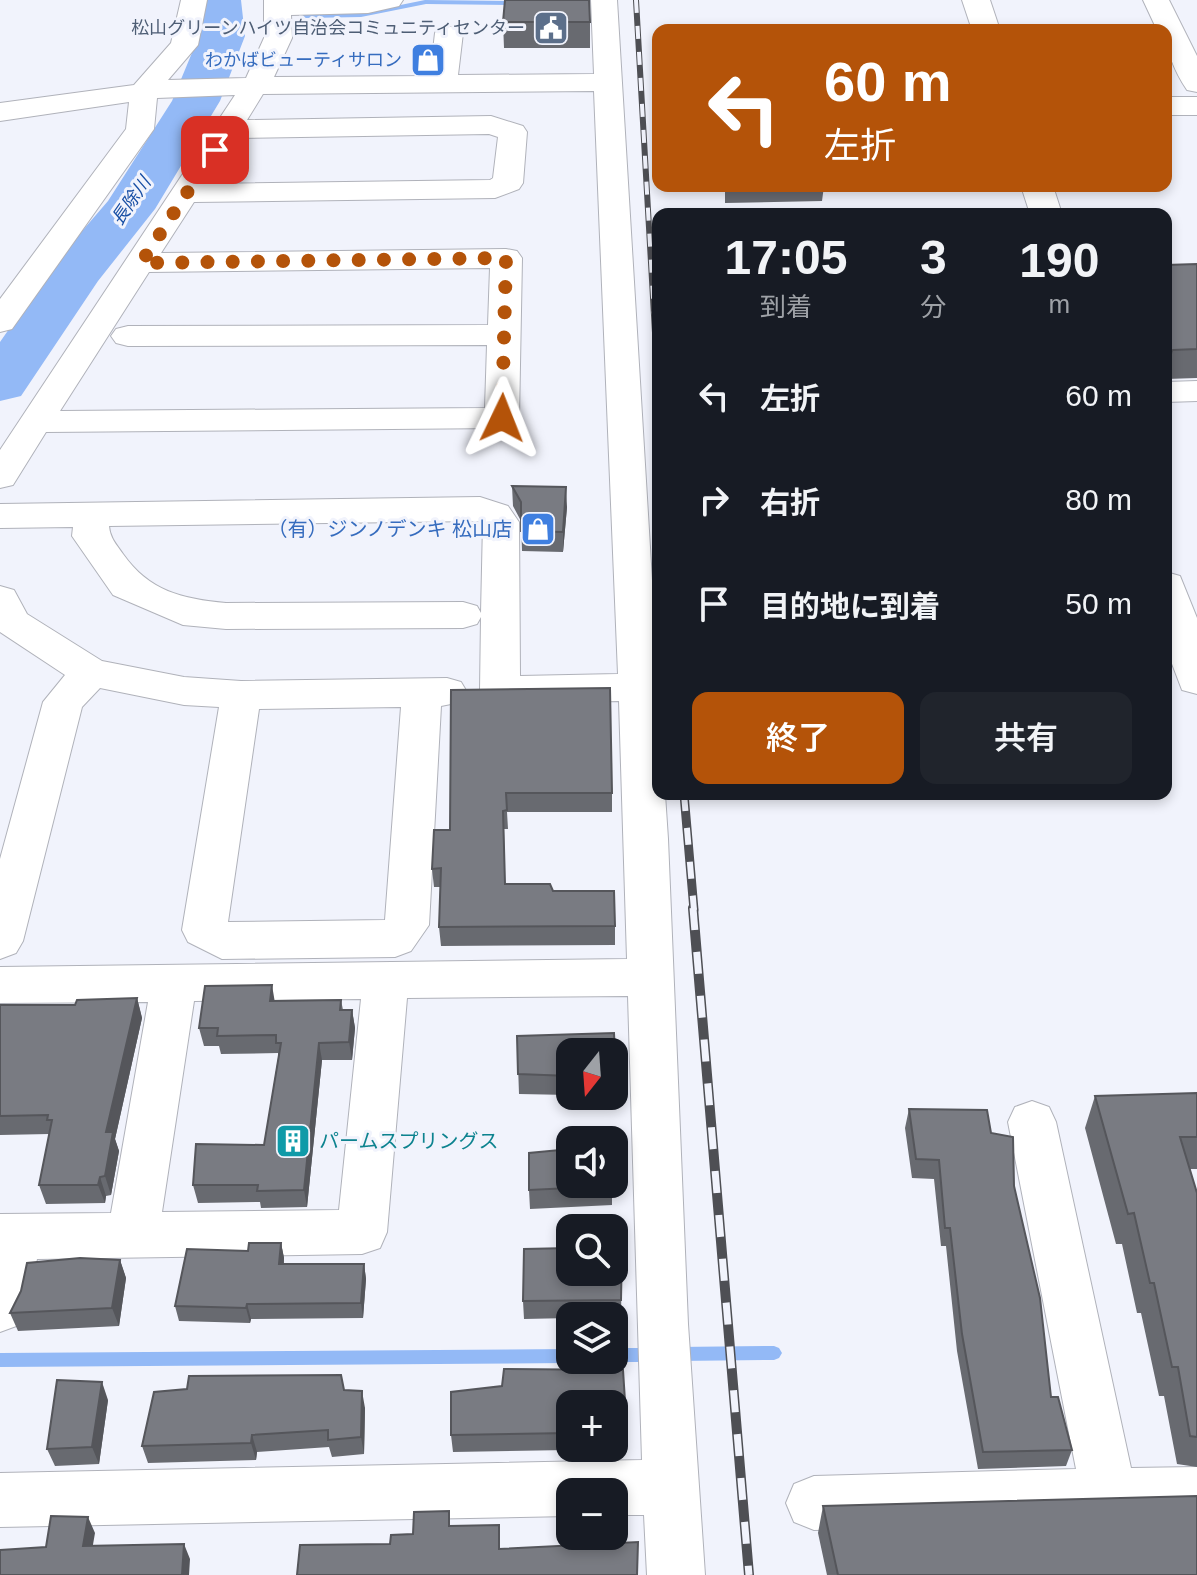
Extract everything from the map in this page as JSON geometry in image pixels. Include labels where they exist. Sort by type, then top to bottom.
[{"type":"highway","points":[[976,0],[984,24]]},
{"type":"highway","points":[[1172,603],[1197,680]]},
{"type":"street","points":[[0,322],[32,282],[140,129],[144,90],[184,45],[194,0]]},
{"type":"street","points":[[604,0],[676,1575]]},
{"type":"street","points":[[1156,0],[1168,24]]},
{"type":"street","points":[[0,477],[229,129],[244,85],[278,38],[277,3],[375,2]]},
{"type":"street","points":[[443,84],[449,33]]},
{"type":"street","points":[[1172,33],[1197,84]]},
{"type":"street","points":[[0,112],[176,87],[609,82]]},
{"type":"street","points":[[1172,106],[1197,106]]},
{"type":"street","points":[[186,193],[495,189],[508,183],[513,132],[491,125],[229,129]]},
{"type":"street","points":[[34,422],[502,418],[506,258],[141,263]]},
{"type":"street","points":[[0,287],[32,282]]},
{"type":"street","points":[[128,336],[504,335]]},
{"type":"street","points":[[1172,392],[1197,391]]},
{"type":"street","points":[[0,516],[480,509],[495,514],[501,522],[500,690]]},
{"type":"street","points":[[91,516],[91,536],[126,586],[183,612],[226,616],[463,615]]},
{"type":"street","points":[[4,617],[91,673],[184,691],[241,695],[636,687]]},
{"type":"street","points":[[0,941],[63,702],[91,673]]},
{"type":"street","points":[[241,695],[204,930],[222,941],[395,939],[407,925],[422,692]]},
{"type":"street","points":[[0,985],[650,977]]},
{"type":"street","points":[[0,1308],[8,1237],[362,1232],[386,981]]},
{"type":"street","points":[[133,1234],[174,983]]},
{"type":"street","points":[[1032,1122],[1109,1495]]},
{"type":"street","points":[[0,1500],[672,1487]]},
{"type":"street","points":[[814,1503],[1197,1494]]},
{"type":"building","points":[[505,0],[589,0],[590,22],[503,22]]},
{"type":"building","points":[[1197,264],[1197,349],[1172,350],[1172,265]]},
{"type":"building","points":[[512,486],[566,487],[563,532],[521,531],[521,502]]},
{"type":"building","points":[[610,688],[612,793],[506,793],[507,810],[503,811],[505,884],[550,884],[553,891],[614,891],[615,926],[439,927],[441,868],[432,869],[434,830],[450,830],[451,690]]},
{"type":"building","points":[[272,985],[270,1001],[341,1000],[340,1010],[352,1010],[349,1042],[319,1043],[304,1190],[257,1191],[258,1185],[193,1185],[196,1144],[264,1145],[281,1043],[276,1043],[276,1035],[217,1036],[218,1028],[199,1028],[205,986]]},
{"type":"building","points":[[137,998],[106,1132],[113,1132],[105,1176],[100,1177],[98,1185],[39,1185],[52,1120],[47,1120],[48,1115],[0,1116],[0,1005],[75,1005],[77,1000]]},
{"type":"building","points":[[614,1033],[614,1038],[556,1038],[556,1075],[518,1074],[517,1036]]},
{"type":"building","points":[[1197,1093],[1197,1137],[1180,1137],[1197,1193],[1197,1437],[1190,1436],[1178,1367],[1172,1367],[1154,1283],[1150,1283],[1134,1213],[1128,1214],[1095,1096]]},
{"type":"building","points":[[909,1109],[987,1110],[991,1133],[1013,1137],[1014,1186],[1040,1298],[1051,1397],[1058,1397],[1072,1450],[983,1452],[962,1334],[950,1228],[945,1228],[939,1160],[916,1159]]},
{"type":"building","points":[[556,1150],[556,1189],[529,1190],[529,1153]]},
{"type":"building","points":[[249,1243],[281,1243],[279,1264],[364,1264],[361,1303],[247,1304],[246,1308],[175,1306],[187,1249],[248,1251]]},
{"type":"building","points":[[556,1248],[556,1286],[621,1286],[621,1300],[523,1301],[524,1249]]},
{"type":"building","points":[[80,1258],[120,1260],[112,1308],[10,1313],[21,1291],[27,1263]]},
{"type":"building","points":[[504,1369],[556,1369],[556,1374],[623,1374],[624,1390],[556,1390],[556,1433],[451,1435],[451,1392],[502,1386]]},
{"type":"building","points":[[341,1375],[344,1390],[362,1391],[361,1437],[328,1440],[328,1430],[252,1435],[251,1443],[142,1446],[154,1392],[187,1389],[189,1376]]},
{"type":"building","points":[[57,1380],[102,1382],[92,1447],[47,1449]]},
{"type":"building","points":[[1197,1496],[1197,1575],[838,1575],[823,1506]]},
{"type":"building","points":[[449,1511],[449,1526],[499,1525],[499,1549],[556,1546],[556,1550],[628,1550],[628,1543],[638,1542],[637,1575],[297,1575],[300,1545],[390,1544],[391,1535],[413,1534],[414,1512]]},
{"type":"building","points":[[51,1516],[88,1517],[83,1546],[184,1544],[182,1575],[0,1575],[0,1550],[46,1547]]},
{"type":"waterway","name":"長除川","points":[[0,384],[77,271],[129,209],[196,101],[222,36],[218,0]]},
{"type":"waterway","points":[[306,16],[361,15],[426,2],[521,3]]},
{"type":"waterway","points":[[220,17],[237,17]]},
{"type":"waterway","points":[[677,1354],[774,1353]]},
{"type":"waterway","points":[[628,1355],[655,1355]]},
{"type":"waterway","points":[[0,1360],[556,1356]]},
{"type":"railway","points":[[636,0],[652,280]]},
{"type":"railway","points":[[685,800],[694,910]]},
{"type":"railway","points":[[693,908],[749,1575]]},
{"type":"place","name":"松山グリーンハイツ自治会コミュニティセンター","points":[[551,28]]},
{"type":"place","name":"わかばビューティサロン","points":[[428,60]]},
{"type":"place","name":"（有）ジンノデンキ 松山店","points":[[538,529]]},
{"type":"place","name":"パームスプリングス","points":[[293,1141]]},
{"type":"route","points":[[215,150],[141,263],[506,258],[502,418]]}]
